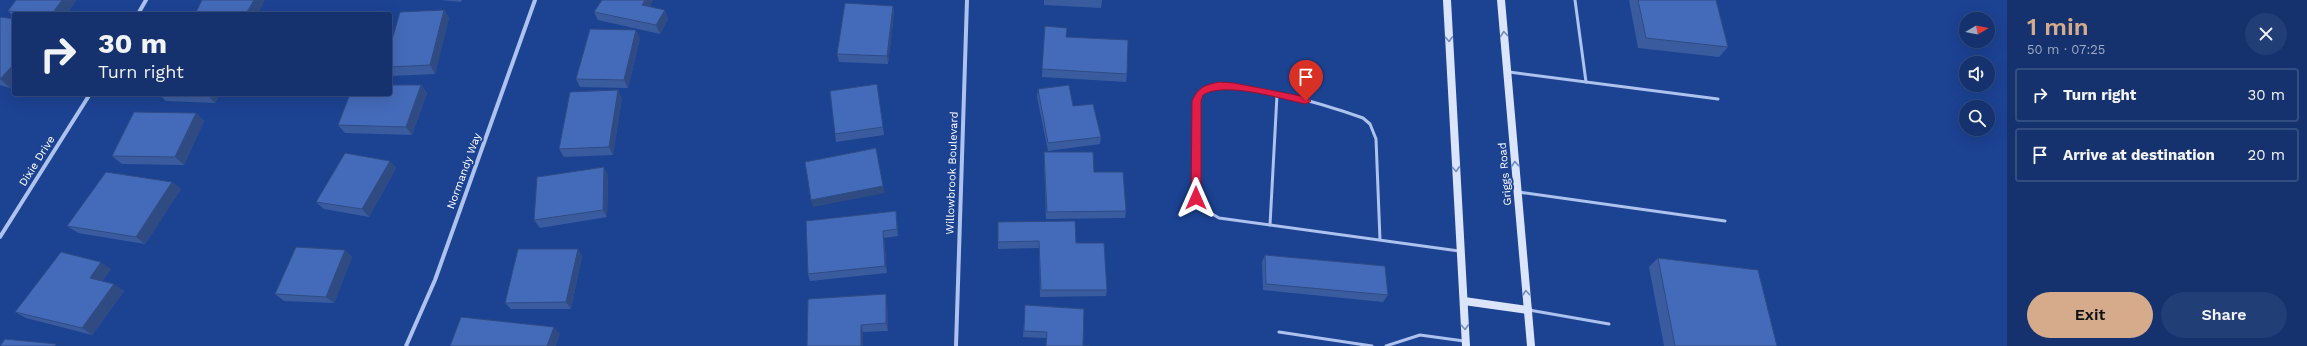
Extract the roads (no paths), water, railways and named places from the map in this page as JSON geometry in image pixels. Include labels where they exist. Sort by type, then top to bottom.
[{"type":"main road","points":[[1447,0],[1466,343]]},
{"type":"main road","name":"Griggs Road","points":[[1501,0],[1531,346]]},
{"type":"main road","points":[[1464,301],[1528,310]]},
{"type":"street","points":[[139,12],[146,0]]},
{"type":"street","name":"Normandy Way","points":[[406,346],[435,280],[535,0]]},
{"type":"street","name":"Willowbrook Boulevard","points":[[956,346],[967,0]]},
{"type":"street","name":"Dixie Drive","points":[[0,237],[89,96]]},
{"type":"lane","points":[[1575,0],[1586,82]]},
{"type":"lane","points":[[1507,72],[1718,99]]},
{"type":"lane","points":[[1380,240],[1376,139],[1370,124],[1363,118],[1352,113],[1234,86],[1219,86],[1206,89],[1200,93],[1196,101],[1196,198],[1204,209],[1220,218],[1270,225],[1380,240],[1461,251]]},
{"type":"lane","points":[[1270,225],[1278,95]]},
{"type":"lane","points":[[1518,192],[1725,221]]},
{"type":"lane","points":[[1528,310],[1610,324]]},
{"type":"lane","points":[[1279,332],[1372,346]]},
{"type":"lane","points":[[1386,346],[1420,335],[1466,343]]}]
